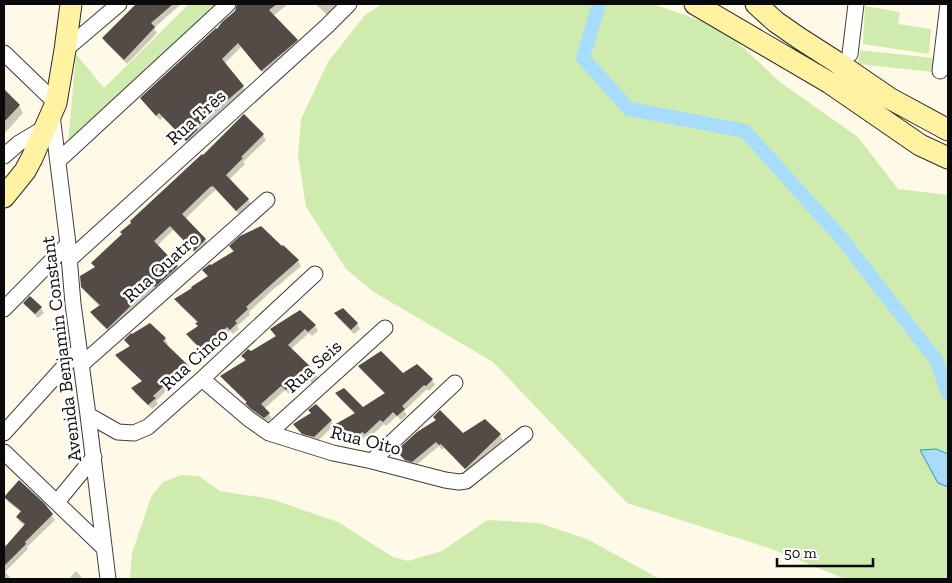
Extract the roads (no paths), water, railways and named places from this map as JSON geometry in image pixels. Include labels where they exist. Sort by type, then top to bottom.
[{"type":"main road","points":[[4,197],[25,171],[51,115],[65,50],[71,4]]},
{"type":"main road","points":[[695,4],[830,83],[920,145],[948,158]]},
{"type":"main road","points":[[756,4],[772,13],[889,98],[948,130]]},
{"type":"street","points":[[65,50],[119,4]]},
{"type":"street","points":[[58,161],[228,4]]},
{"type":"street","name":"Rua Três","points":[[4,310],[349,4]]},
{"type":"street","points":[[850,54],[856,4]]},
{"type":"street","points":[[940,71],[948,4]]},
{"type":"street","points":[[4,53],[51,115],[4,156]]},
{"type":"street","name":"Avenida Benjamin Constant","points":[[51,115],[108,579]]},
{"type":"street","name":"Rua Quatro","points":[[81,365],[267,200]]},
{"type":"street","name":"Rua Cinco","points":[[88,415],[118,432],[134,433],[148,427],[315,274]]},
{"type":"street","name":"Rua Seis","points":[[269,433],[385,328]]},
{"type":"street","points":[[4,433],[80,350]]},
{"type":"street","name":"Rua Oito","points":[[202,379],[249,419],[269,433],[334,453],[445,480],[466,481],[526,434]]},
{"type":"street","points":[[372,461],[455,383]]},
{"type":"street","points":[[4,452],[104,548]]},
{"type":"street","points":[[57,502],[94,457]]},
{"type":"water","points":[[936,449],[948,454],[948,487],[938,483],[920,450]]},
{"type":"waterway","points":[[599,4],[583,58],[629,109],[745,131],[842,239],[936,360],[948,394]]}]
